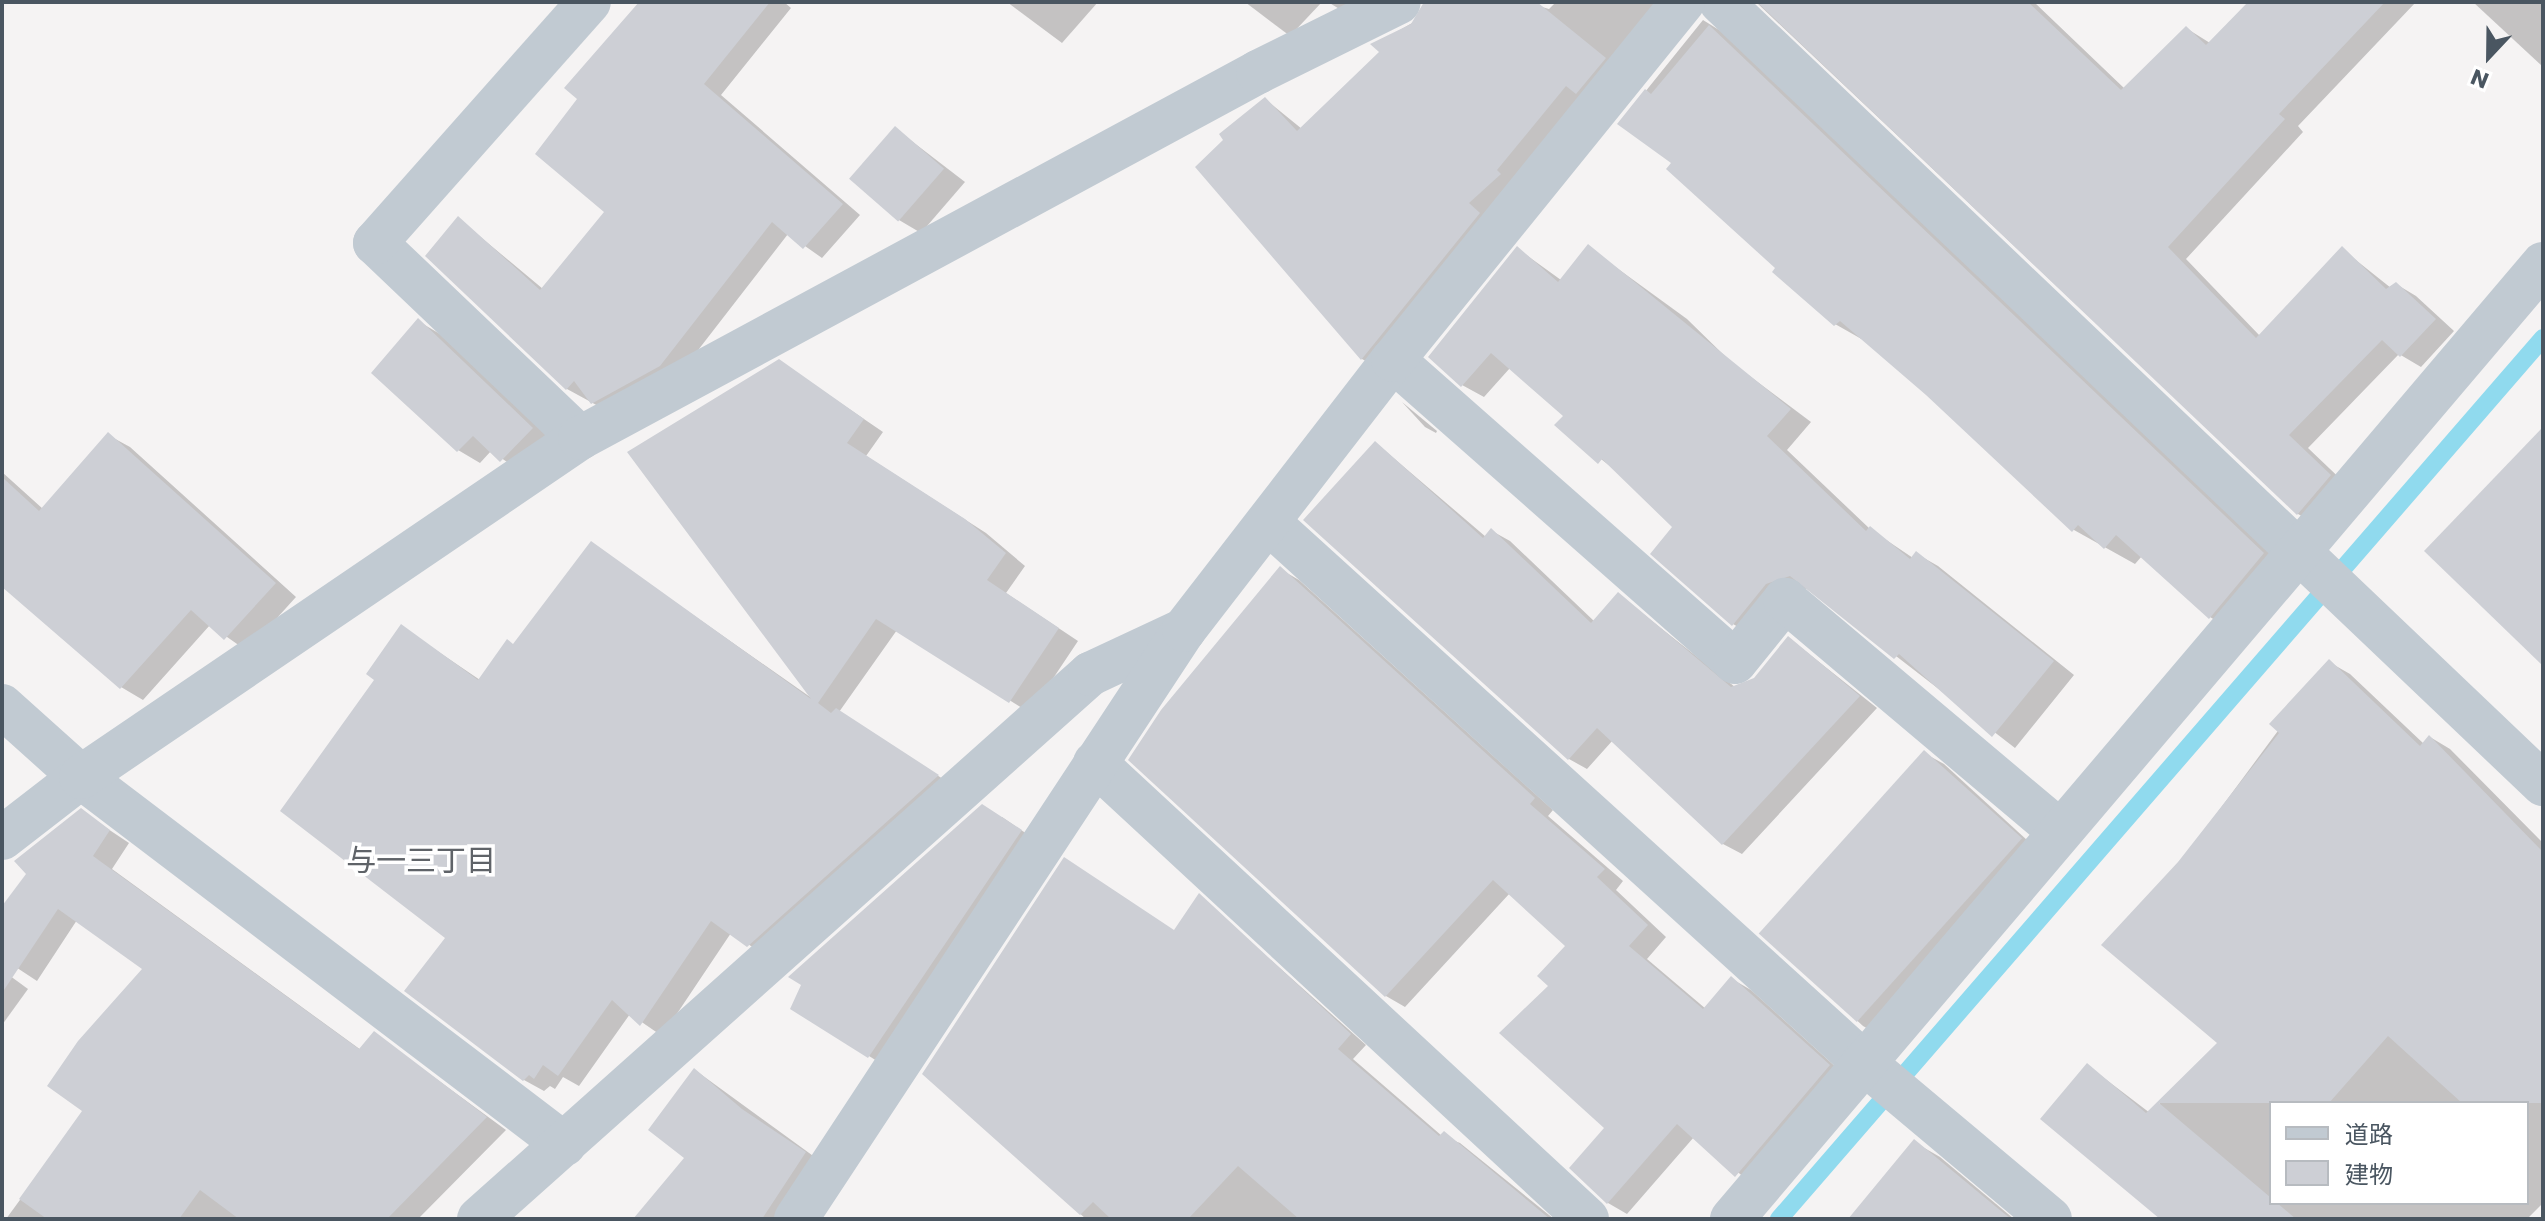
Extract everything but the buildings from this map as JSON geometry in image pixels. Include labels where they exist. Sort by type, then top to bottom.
[{"type":"street","points":[[580,438],[375,243],[589,2]]},
{"type":"street","points":[[2,838],[81,777],[580,438],[1244,79],[1399,2]]},
{"type":"street","points":[[796,1219],[1184,630],[1393,360],[1683,2]]},
{"type":"street","points":[[1721,2],[2543,784]]},
{"type":"street","points":[[1732,1219],[2058,830],[2543,264]]},
{"type":"street","points":[[1393,360],[1735,662],[1785,600],[2058,830]]},
{"type":"street","points":[[1269,523],[1863,1062],[2050,1219]]},
{"type":"street","points":[[479,1219],[1090,674],[1184,630]]},
{"type":"street","points":[[2,706],[81,777],[564,1144]]},
{"type":"street","points":[[1095,763],[1587,1219]]},
{"type":"waterway","points":[[1779,1219],[2543,338]]},
{"type":"district","name":"与一三丁目","points":[[421,861]]}]
